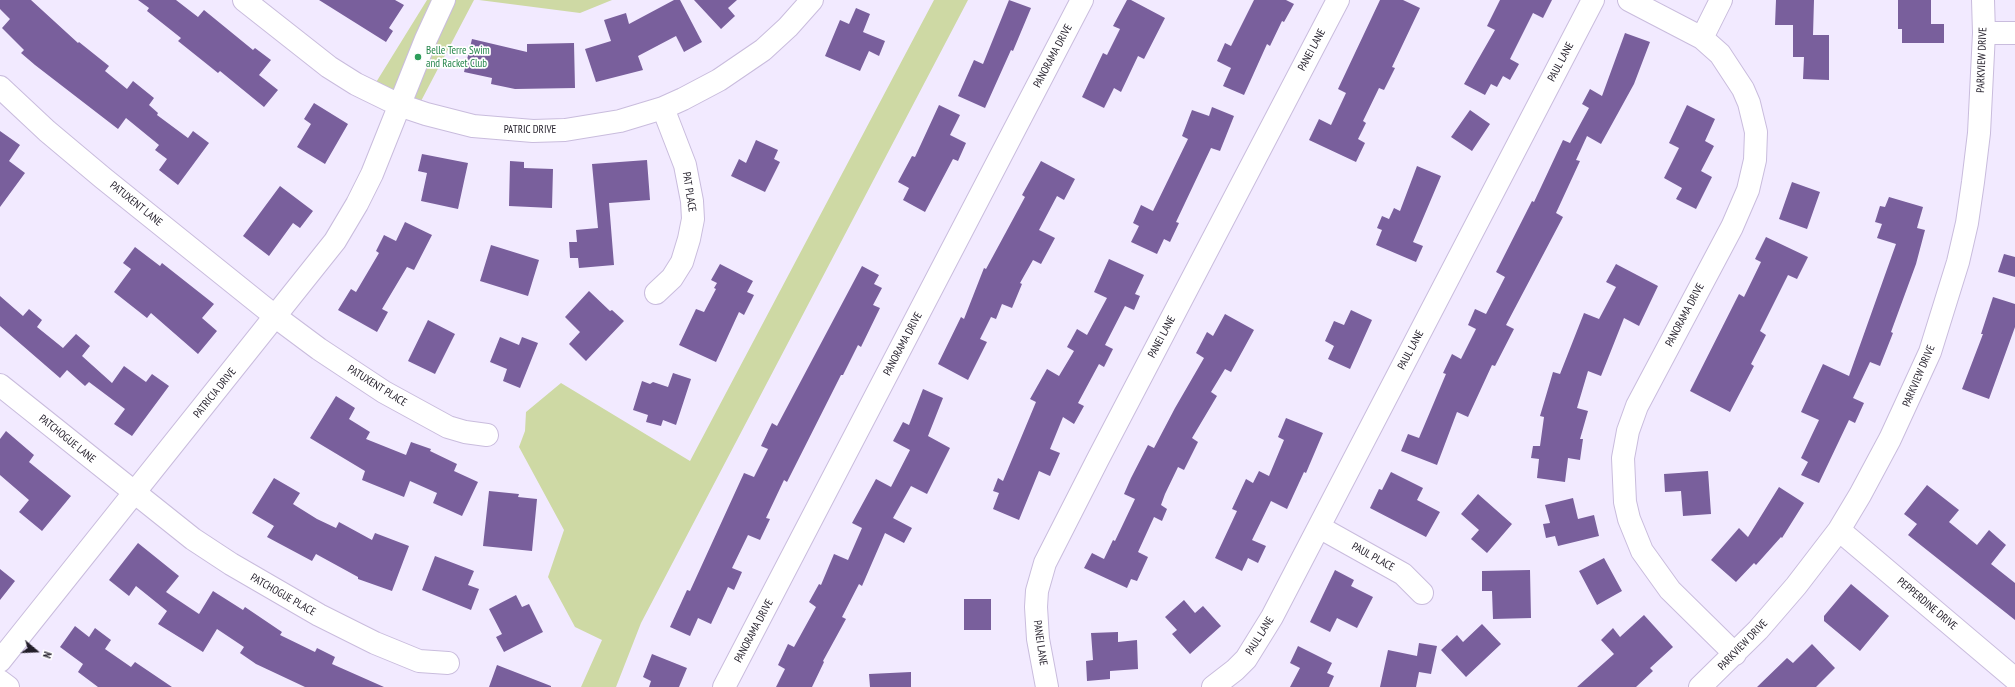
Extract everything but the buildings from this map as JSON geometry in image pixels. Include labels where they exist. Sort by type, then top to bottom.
[{"type":"street","name":"PATRIC DRIVE","points":[[244,0],[329,67],[356,84],[399,105],[426,114],[474,126],[533,131],[565,130],[601,125],[663,108],[719,80],[749,60],[776,39],[812,0]]},
{"type":"street","name":"PATRICIA DRIVE","points":[[0,661],[276,317],[325,255],[346,225],[372,174],[426,39],[444,0]]},
{"type":"street","name":"PANORAMA DRIVE","points":[[724,687],[1082,0]]},
{"type":"street","name":"PANEI LANE","points":[[1047,687],[1038,639],[1036,607],[1037,591],[1045,563],[1338,0]]},
{"type":"street","name":"PAUL LANE","points":[[1214,687],[1235,670],[1255,646],[1272,617],[1594,0]]},
{"type":"street","name":"PANORAMA DRIVE","points":[[1629,0],[1702,38],[1720,54],[1749,103],[1756,132],[1754,167],[1748,190],[1732,227],[1632,418],[1623,458],[1623,486],[1625,502],[1631,524],[1642,551],[1649,563],[1688,609],[1735,654]]},
{"type":"street","points":[[1702,38],[1722,0]]},
{"type":"street","name":"PARKVIEW DRIVE","points":[[1700,687],[1735,654],[1796,586],[1839,530],[1860,495],[1906,408],[1930,352],[1946,303],[1965,229],[1974,182],[1980,133],[1984,33],[1983,0]]},
{"type":"street","points":[[1984,33],[2015,33]]},
{"type":"street","name":"PATUXENT LANE","points":[[0,87],[47,131],[103,178],[276,317]]},
{"type":"street","name":"PAT PLACE","points":[[656,293],[672,278],[682,262],[690,239],[693,218],[692,201],[685,165],[663,108]]},
{"type":"street","name":"PATUXENT PLACE","points":[[276,317],[343,365],[409,406],[448,427],[465,432],[486,435]]},
{"type":"street","name":"PATCHOGUE LANE","points":[[0,385],[135,493]]},
{"type":"street","name":"PATCHOGUE PLACE","points":[[135,493],[199,543],[231,564],[319,615],[414,659],[448,663]]},
{"type":"street","name":"PAUL PLACE","points":[[1319,527],[1404,574],[1422,593]]},
{"type":"street","name":"PEPPERDINE DRIVE","points":[[1839,530],[2015,679]]},
{"type":"street","points":[[0,681],[8,687]]},
{"type":"green space","name":"Belle Terre Swim and Racket Club","points":[[427,0],[474,0],[420,103],[375,84]]},
{"type":"green space","points":[[479,0],[612,0],[580,13]]},
{"type":"green space","points":[[934,0],[968,0],[641,623],[616,687],[581,687],[602,640],[575,627],[548,577],[564,530],[519,447],[525,431],[526,412],[561,383],[690,461]]},
{"type":"place","name":"Belle Terre Swim and Racket Club","points":[[418,57]]}]
